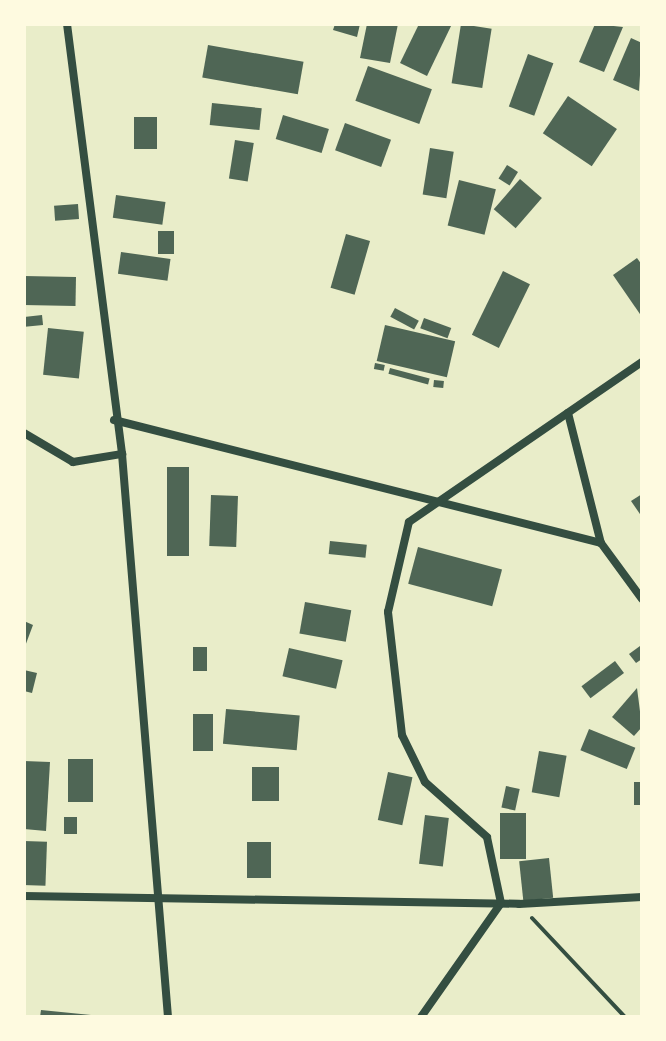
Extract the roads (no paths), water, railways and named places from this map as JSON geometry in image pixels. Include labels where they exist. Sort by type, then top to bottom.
[{"type":"street","points":[[67,24],[114,420],[122,454],[168,1017]]},
{"type":"street","points":[[421,1017],[501,903],[487,837],[425,782],[402,735],[388,612],[409,522],[642,362]]},
{"type":"street","points":[[568,413],[601,543],[642,599]]},
{"type":"street","points":[[114,420],[442,498],[601,543]]},
{"type":"street","points":[[24,433],[73,462],[122,454]]},
{"type":"street","points":[[24,896],[159,892],[519,904],[642,897]]}]
